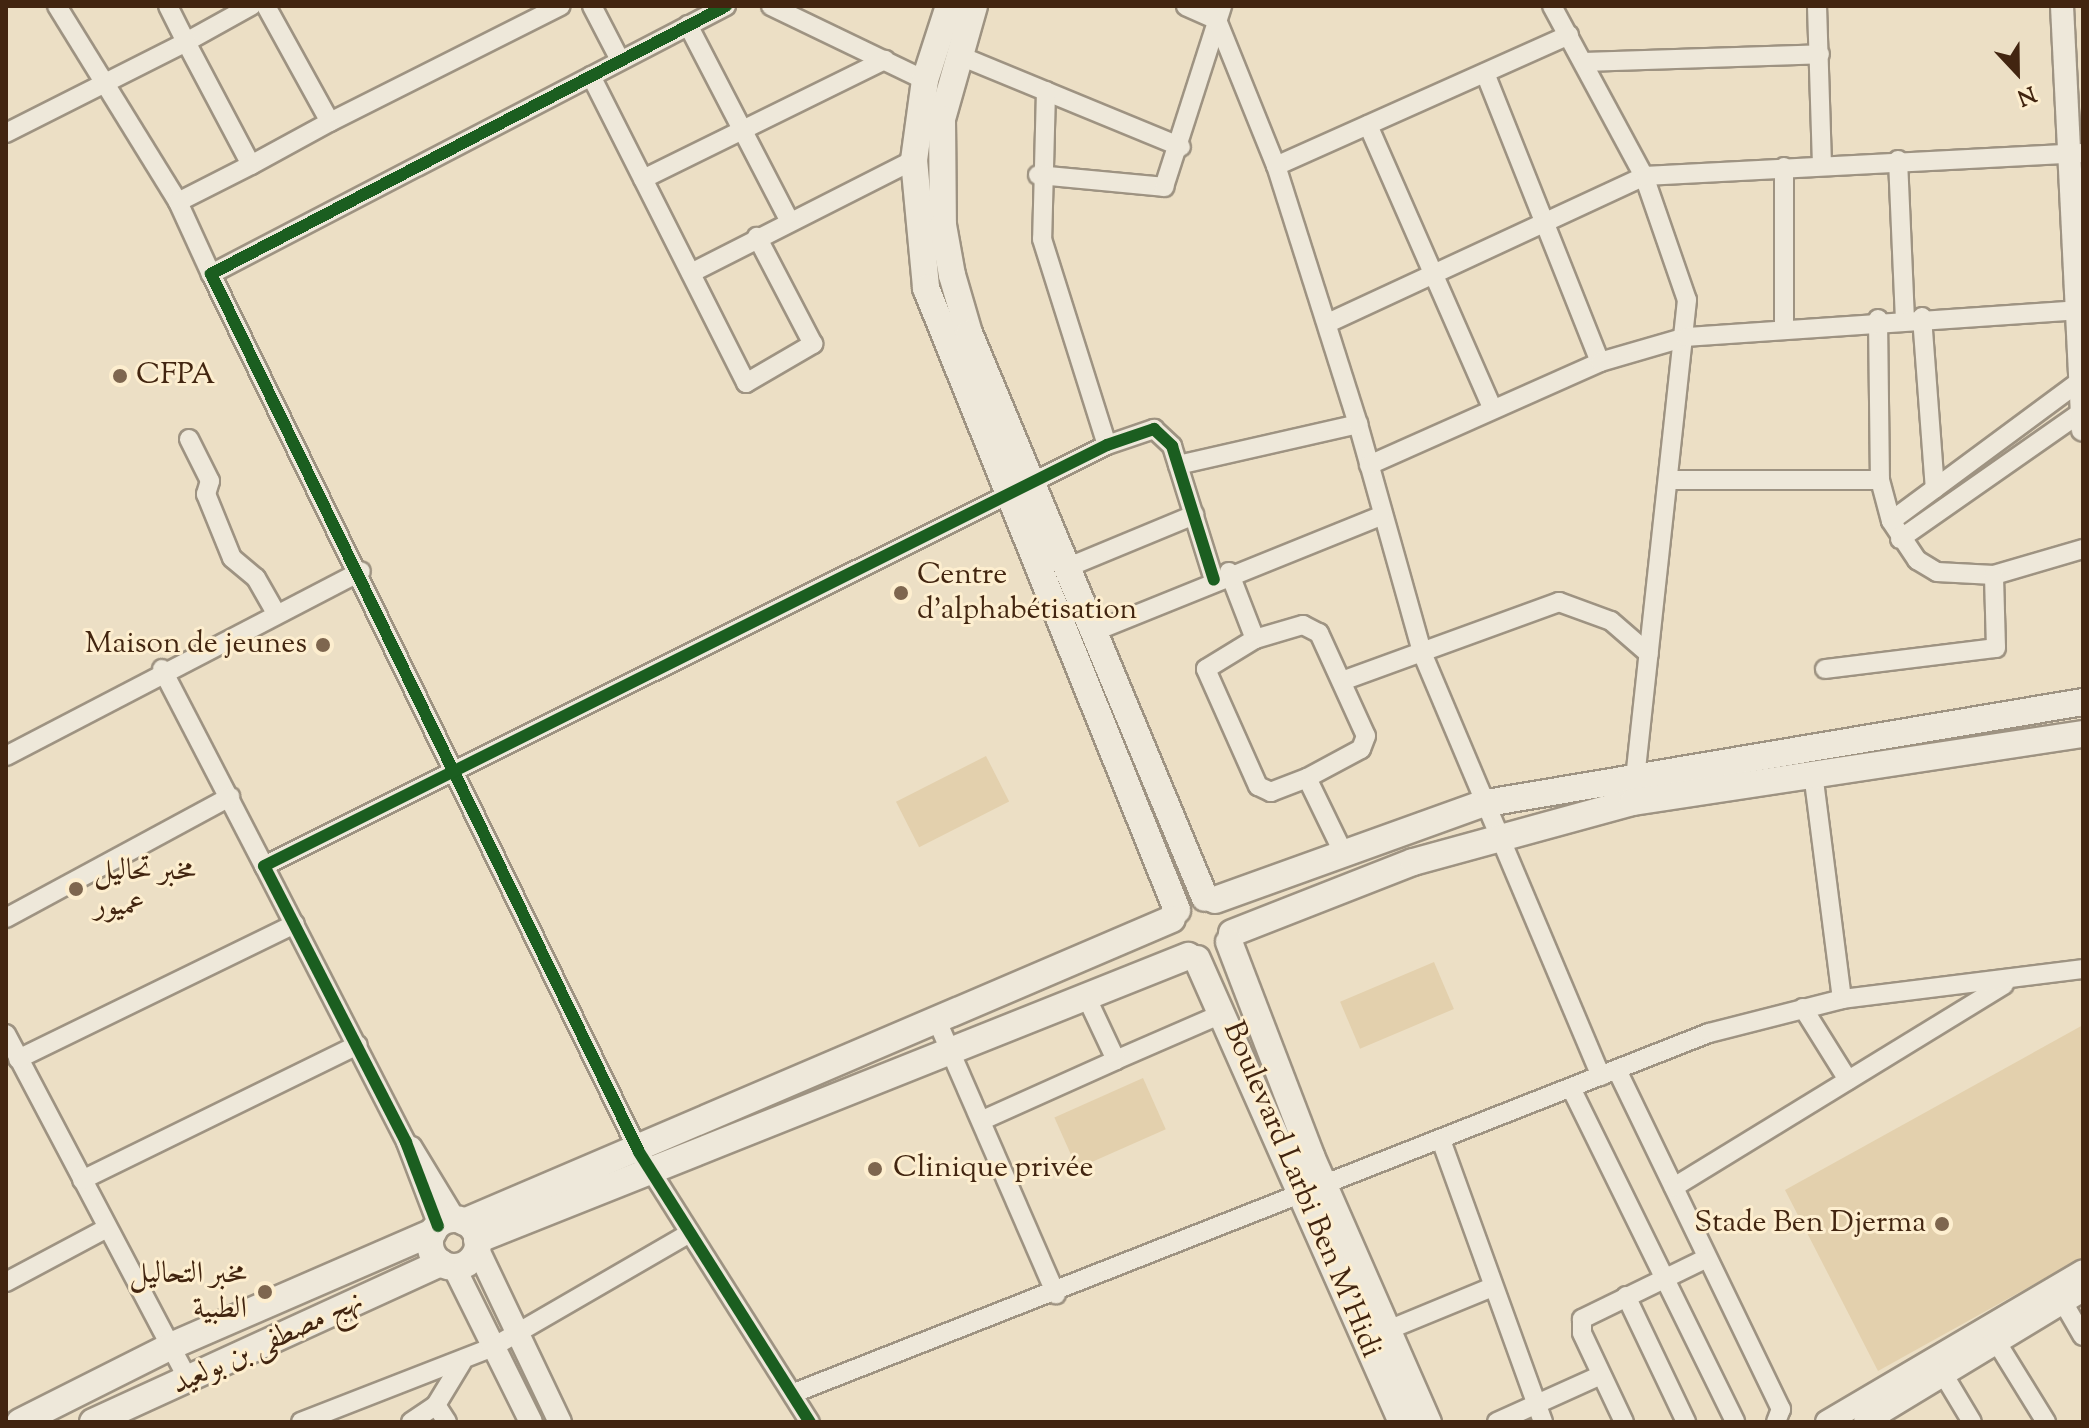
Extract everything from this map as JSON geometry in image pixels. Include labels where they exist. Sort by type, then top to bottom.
[{"type":"main road","points":[[949,6],[925,80],[914,160],[926,288],[1174,914],[1171,936],[1192,958]]},
{"type":"main road","points":[[974,6],[942,119],[943,225],[969,333],[1091,633],[1210,899],[1229,914],[1231,938],[1314,1192],[1388,1330],[1428,1422]]},
{"type":"main road","points":[[645,1164],[1174,914],[1481,804],[1636,772],[2083,702]]},
{"type":"main road","points":[[20,1422],[171,1346],[458,1231],[951,1051],[1085,994],[1192,958],[1216,956],[1231,938],[1494,836],[1633,802],[2083,734]]},
{"type":"main road","name":"Boulevard Larbi Ben M'Hidi","points":[[1192,958],[1224,1013],[1314,1192],[1402,1422]]},
{"type":"main road","points":[[447,1265],[432,1253],[458,1231]]},
{"type":"main road","name":"نهج مصطفى بن بولعيد","points":[[93,1422],[447,1265],[458,1231]]},
{"type":"street","points":[[57,6],[178,202],[211,274],[361,571],[449,774],[645,1164],[686,1235],[794,1393],[810,1422]]},
{"type":"street","points":[[168,6],[251,165]]},
{"type":"street","points":[[6,133],[107,84],[251,6]]},
{"type":"street","points":[[266,6],[330,122]]},
{"type":"street","points":[[592,6],[620,60]]},
{"type":"street","points":[[211,274],[726,6]]},
{"type":"street","points":[[771,6],[925,80]]},
{"type":"street","points":[[1186,6],[1220,13]]},
{"type":"street","points":[[1552,6],[1644,176],[1675,253],[1686,337],[1633,802]]},
{"type":"street","points":[[1817,6],[1822,165]]},
{"type":"street","points":[[1900,539],[2083,417],[2078,154],[2062,6]]},
{"type":"street","points":[[178,202],[555,7]]},
{"type":"street","points":[[1038,175],[1160,189],[1181,147],[1220,13]]},
{"type":"street","points":[[1220,13],[1276,166],[1328,323],[1358,424],[1380,516],[1423,655],[1481,804],[1609,1073],[1674,1187],[1781,1409],[1776,1422]]},
{"type":"street","points":[[688,25],[789,220]]},
{"type":"street","points":[[1276,166],[1569,35]]},
{"type":"street","points":[[1585,62],[1820,54]]},
{"type":"street","points":[[958,55],[1181,147]]},
{"type":"street","points":[[643,179],[885,60]]},
{"type":"street","points":[[1485,73],[1547,221],[1600,362]]},
{"type":"street","points":[[591,76],[746,383],[813,344],[757,237]]},
{"type":"street","points":[[1046,91],[1038,175],[1049,271],[1107,445]]},
{"type":"street","points":[[1368,125],[1492,408]]},
{"type":"street","points":[[1328,323],[1644,176],[1898,160],[2078,154]]},
{"type":"street","points":[[691,273],[789,220],[914,160]]},
{"type":"street","points":[[1898,160],[1913,318],[1935,489]]},
{"type":"street","points":[[1784,167],[1784,326]]},
{"type":"street","points":[[1369,465],[1600,362],[1686,337],[1878,319],[2082,310]]},
{"type":"street","points":[[1878,319],[1880,480],[1891,521],[1900,539],[1937,572],[1994,575],[2083,549]]},
{"type":"street","points":[[1891,521],[2082,380]]},
{"type":"street","points":[[1178,465],[1358,424]]},
{"type":"street","points":[[264,866],[1107,445],[1154,429],[1165,434],[1194,515],[1255,639]]},
{"type":"street","points":[[189,439],[210,481],[206,494],[232,558],[256,578],[276,613]]},
{"type":"street","points":[[1669,480],[1880,480]]},
{"type":"street","points":[[1066,568],[1194,515]]},
{"type":"street","points":[[1091,633],[1222,576],[1380,516]]},
{"type":"street","points":[[6,756],[162,669],[361,571]]},
{"type":"street","points":[[1825,669],[1996,648],[1994,575]]},
{"type":"street","points":[[1342,681],[1423,655],[1529,608],[1559,602],[1611,621],[1649,654]]},
{"type":"street","points":[[1311,626],[1342,681],[1365,745],[1307,778],[1271,792],[1258,786],[1207,673],[1212,660],[1255,639],[1311,626]]},
{"type":"street","points":[[162,669],[406,1142],[517,1335],[560,1422]]},
{"type":"street","points":[[1813,773],[1842,999]]},
{"type":"street","points":[[1307,778],[1343,852]]},
{"type":"street","points":[[6,918],[230,797]]},
{"type":"street","points":[[18,1059],[295,924]]},
{"type":"street","points":[[794,1393],[1056,1294],[1609,1073],[1803,1008],[1842,999],[2010,981],[2083,969]]},
{"type":"street","points":[[1674,1187],[2010,981]]},
{"type":"street","points":[[1085,994],[1116,1060]]},
{"type":"street","points":[[1803,1008],[1848,1080]]},
{"type":"street","points":[[985,1119],[1224,1013]]},
{"type":"street","points":[[938,1023],[985,1119],[1056,1294]]},
{"type":"street","points":[[6,1034],[189,1381]]},
{"type":"street","points":[[82,1180],[358,1045]]},
{"type":"street","points":[[1571,1088],[1735,1422]]},
{"type":"street","points":[[1441,1140],[1490,1288],[1540,1413]]},
{"type":"street","points":[[6,1282],[107,1228]]},
{"type":"street","points":[[301,1422],[462,1362],[493,1347],[686,1235]]},
{"type":"street","points":[[1624,1422],[1601,1375],[1582,1319],[1707,1258]]},
{"type":"street","points":[[447,1265],[531,1422]]},
{"type":"street","points":[[1865,1422],[1945,1377],[1993,1336],[2083,1271]]},
{"type":"street","points":[[1388,1330],[1490,1288]]},
{"type":"street","points":[[1831,1421],[2083,1290]]},
{"type":"street","points":[[1626,1296],[1686,1422]]},
{"type":"street","points":[[2063,1302],[2083,1336]]},
{"type":"street","points":[[1993,1336],[2046,1422]]},
{"type":"street","points":[[411,1422],[436,1405],[462,1362]]},
{"type":"street","points":[[1497,1422],[1540,1413],[1601,1375]]},
{"type":"street","points":[[1945,1377],[1972,1422]]},
{"type":"street","points":[[436,1405],[447,1422]]},
{"type":"shaded area","points":[[986,756],[1009,801],[919,847],[896,802]]},
{"type":"shaded area","points":[[1434,962],[1454,1009],[1360,1049],[1340,1002]]},
{"type":"shaded area","name":"Stade Ben Djerma","points":[[2083,1025],[2083,1257],[1878,1371],[1785,1190]]},
{"type":"shaded area","points":[[1143,1078],[1166,1129],[1077,1169],[1054,1117]]},
{"type":"cycle path","points":[[726,6],[211,274],[639,1152],[810,1422]]},
{"type":"cycle path","points":[[438,1226],[406,1142],[264,866],[1107,445],[1154,429],[1172,446],[1214,580]]},
{"type":"place","name":"CFPA","points":[[120,376]]},
{"type":"place","name":"Centre d'alphabétisation","points":[[901,593]]},
{"type":"place","name":"Maison de jeunes","points":[[323,645]]},
{"type":"place","name":"مخبر تحاليل عميور","points":[[76,889]]},
{"type":"place","name":"Clinique privée","points":[[875,1169]]},
{"type":"place","name":"Stade Ben Djerma","points":[[1942,1224]]},
{"type":"place","name":"مخبر التحاليل الطبية","points":[[265,1292]]}]
